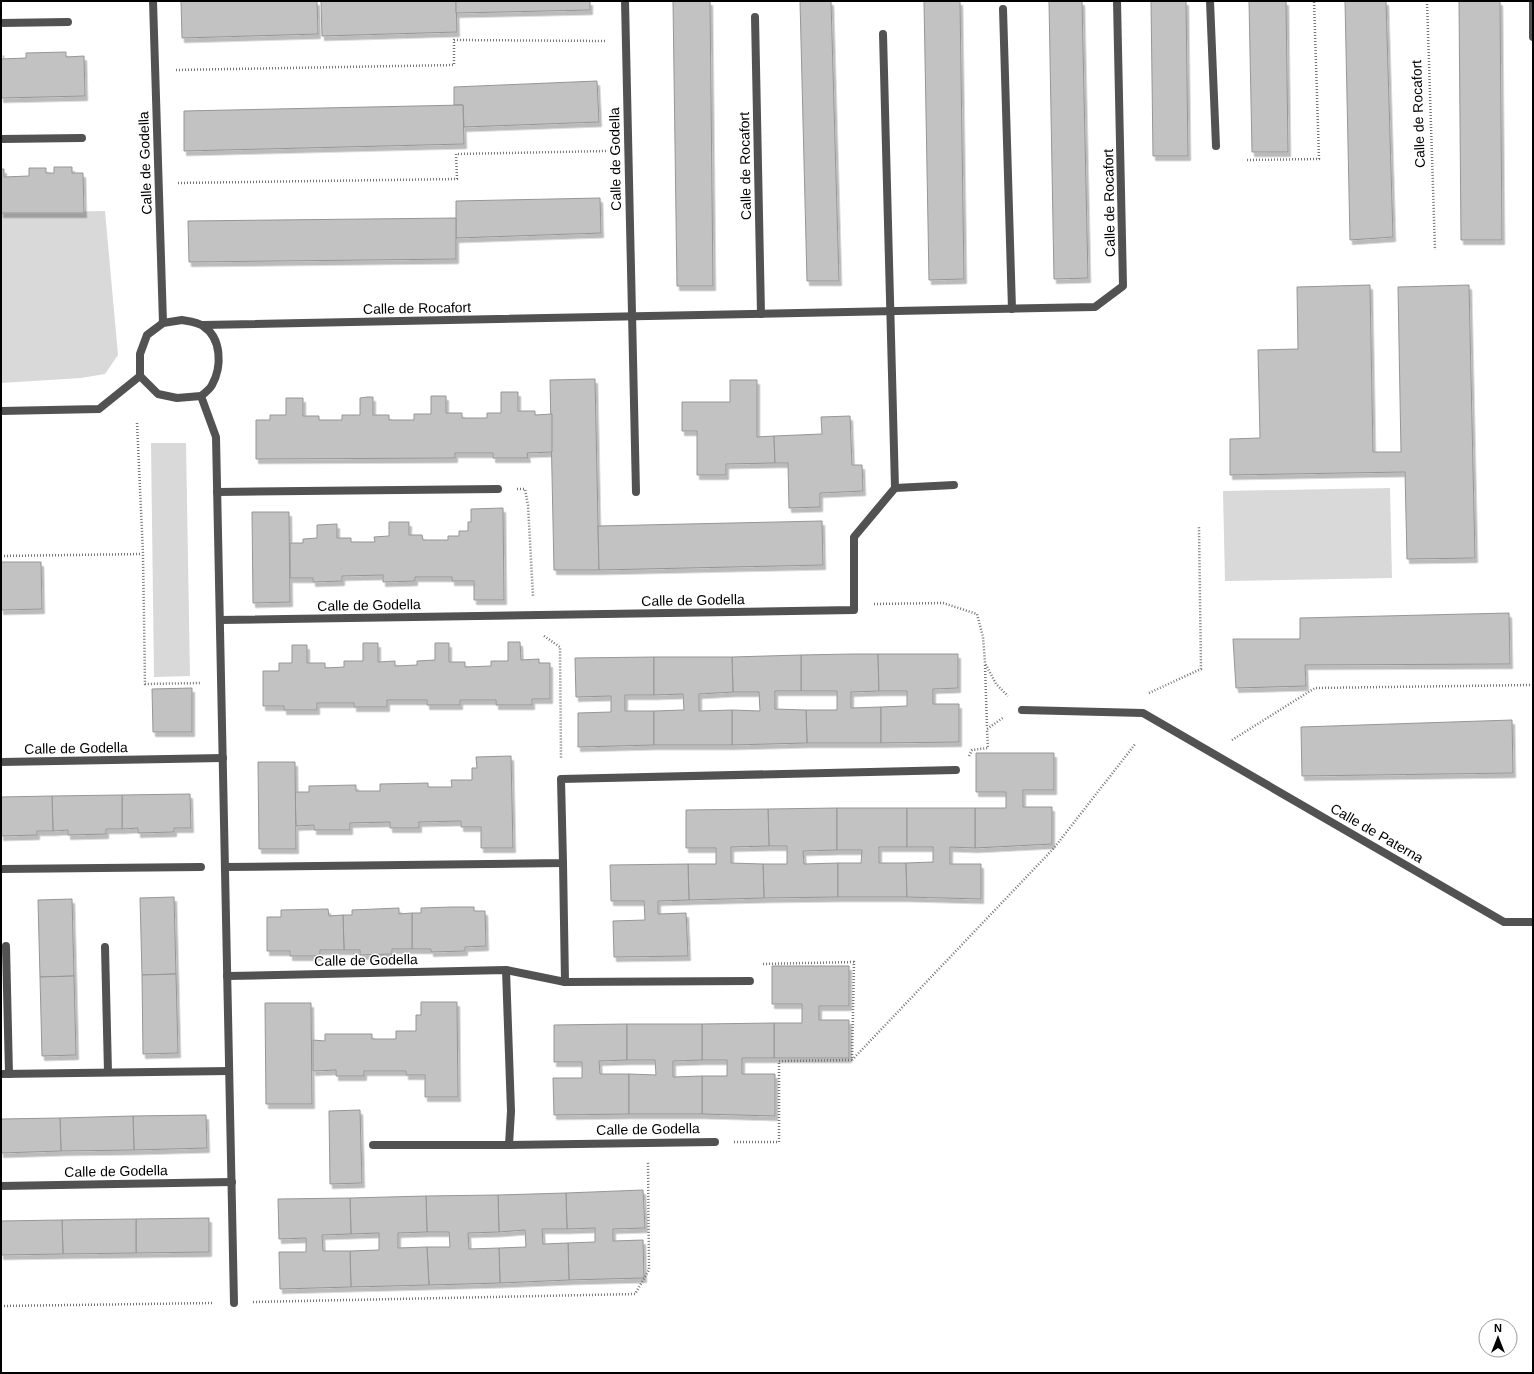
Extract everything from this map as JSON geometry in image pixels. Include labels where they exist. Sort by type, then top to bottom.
[{"type":"street","name":"Calle de Godella","points":[[153,1],[163,323]]},
{"type":"street","name":"Calle de Godella","points":[[625,1],[632,316]]},
{"type":"street","name":"Calle de Rocafort","points":[[203,325],[1095,307],[1124,286],[1117,1]]},
{"type":"street","points":[[1210,1],[1216,146]]},
{"type":"street","points":[[1533,1],[1533,37]]},
{"type":"street","points":[[1003,9],[1012,308]]},
{"type":"street","name":"Calle de Rocafort","points":[[755,17],[761,314]]},
{"type":"street","points":[[1,22],[68,22]]},
{"type":"street","points":[[854,604],[854,537],[895,488],[883,34]]},
{"type":"street","points":[[1,139],[82,138]]},
{"type":"street","points":[[632,316],[636,492]]},
{"type":"street","points":[[182,320],[203,325],[217,346],[219,358],[217,373],[211,387],[201,396],[178,398],[158,394],[140,376],[140,354],[147,335],[163,323],[182,320]]},
{"type":"street","points":[[1,411],[99,409],[140,376]]},
{"type":"street","points":[[201,396],[216,437],[234,1303]]},
{"type":"street","points":[[895,488],[954,485]]},
{"type":"street","points":[[217,492],[498,489]]},
{"type":"street","name":"Calle de Godella","points":[[220,620],[854,610],[854,604]]},
{"type":"street","name":"Calle de Paterna","points":[[1022,710],[1143,713],[1504,922],[1533,922]]},
{"type":"street","name":"Calle de Godella","points":[[1,762],[223,758]]},
{"type":"street","points":[[565,982],[561,779],[956,770]]},
{"type":"street","points":[[225,867],[563,863]]},
{"type":"street","points":[[1,869],[201,868]]},
{"type":"street","points":[[6,946],[5,1074],[229,1071]]},
{"type":"street","points":[[105,947],[108,1072]]},
{"type":"street","name":"Calle de Godella","points":[[228,976],[506,970],[565,982],[750,981]]},
{"type":"street","points":[[506,970],[511,1112],[509,1145]]},
{"type":"street","name":"Calle de Godella","points":[[373,1145],[715,1142]]},
{"type":"street","name":"Calle de Godella","points":[[1,1186],[232,1182]]},
{"type":"path","points":[[1246,160],[1319,159],[1314,1]]},
{"type":"path","name":"Calle de Rocafort","points":[[1428,1],[1435,250]]},
{"type":"path","points":[[171,70],[454,65],[454,40],[626,41]]},
{"type":"path","points":[[174,184],[457,179],[456,154],[628,151]]},
{"type":"path","points":[[137,423],[143,554],[145,684],[221,683]]},
{"type":"path","points":[[498,489],[525,489],[528,505],[533,600]]},
{"type":"path","points":[[1149,693],[1201,669],[1199,526]]},
{"type":"path","points":[[1,556],[143,554]]},
{"type":"path","points":[[854,604],[943,603],[977,614],[983,637],[988,748],[972,750],[968,757],[956,770]]},
{"type":"path","points":[[542,634],[560,648],[561,779]]},
{"type":"path","points":[[985,663],[996,684],[1022,710],[1005,717],[987,729]]},
{"type":"path","points":[[1212,752],[1315,688],[1533,685]]},
{"type":"path","points":[[715,1142],[779,1142],[779,1061],[852,1060],[1054,848],[1136,743]]},
{"type":"path","points":[[750,981],[761,963],[854,962],[852,1060]]},
{"type":"path","points":[[1,1306],[234,1303],[635,1294],[649,1270],[647,1142]]},
{"type":"shaded area","points":[[105,211],[118,355],[105,374],[81,378],[1,383],[1,213]]},
{"type":"shaded area","points":[[151,443],[186,443],[190,676],[154,677]]},
{"type":"shaded area","points":[[1390,488],[1392,578],[1225,581],[1223,491]]},
{"type":"building","points":[[181,1],[317,1],[318,34],[182,38]]},
{"type":"building","points":[[321,1],[456,1],[457,32],[322,36]]},
{"type":"building","points":[[456,1],[590,1],[590,10],[456,13]]},
{"type":"building","points":[[673,1],[710,1],[713,286],[677,286]]},
{"type":"building","points":[[800,1],[831,1],[839,281],[807,281]]},
{"type":"building","points":[[924,1],[960,1],[964,279],[929,280]]},
{"type":"building","points":[[1049,1],[1082,1],[1088,278],[1054,279]]},
{"type":"building","points":[[1151,1],[1186,1],[1188,156],[1153,156]]},
{"type":"building","points":[[1249,1],[1286,1],[1288,152],[1252,152]]},
{"type":"building","points":[[1345,1],[1386,1],[1393,237],[1350,240]]},
{"type":"building","points":[[1459,1],[1500,1],[1502,240],[1461,240]]},
{"type":"building","points":[[66,52],[66,57],[84,56],[85,96],[1,98],[1,59],[26,58],[26,53]]},
{"type":"building","points":[[597,81],[599,122],[464,127],[463,105],[454,105],[454,87]]},
{"type":"building","points":[[463,105],[464,144],[184,151],[184,111]]},
{"type":"building","points":[[54,167],[72,167],[72,173],[83,173],[84,213],[1,213],[1,169],[4,169],[4,177],[29,176],[29,168],[46,168],[46,173],[54,173]]},
{"type":"building","points":[[600,198],[601,233],[456,238],[456,201]]},
{"type":"building","points":[[456,218],[456,259],[189,262],[188,221]]},
{"type":"building","points":[[1370,285],[1373,452],[1401,452],[1398,287],[1469,285],[1475,558],[1407,559],[1405,472],[1230,475],[1230,439],[1260,438],[1258,350],[1298,349],[1297,287]]},
{"type":"building","points":[[595,379],[599,570],[554,570],[550,380]]},
{"type":"building","points":[[730,380],[757,380],[757,437],[774,436],[775,463],[726,464],[726,475],[697,475],[697,431],[682,431],[682,402],[730,402]]},
{"type":"building","points":[[501,392],[518,392],[518,411],[535,411],[535,415],[552,414],[552,452],[527,453],[528,458],[493,458],[493,453],[455,453],[455,458],[256,459],[256,420],[270,420],[270,415],[286,415],[286,398],[303,398],[303,416],[319,416],[319,420],[342,420],[342,415],[360,415],[360,398],[373,397],[373,415],[389,415],[389,420],[414,420],[414,414],[431,414],[431,396],[446,396],[446,413],[462,413],[462,418],[487,418],[487,413],[501,413]]},
{"type":"building","points":[[850,416],[852,465],[862,465],[863,491],[820,493],[820,507],[789,508],[788,463],[775,463],[774,436],[822,434],[821,417]]},
{"type":"building","points":[[503,508],[504,600],[474,600],[474,581],[452,581],[452,577],[415,577],[415,581],[383,582],[383,575],[342,576],[342,581],[313,582],[313,578],[290,578],[290,543],[303,543],[303,539],[317,538],[317,525],[337,524],[337,538],[351,538],[351,542],[375,542],[374,537],[389,536],[389,522],[409,522],[409,535],[422,535],[423,540],[448,540],[448,536],[459,536],[459,531],[468,531],[468,522],[471,522],[471,509]]},
{"type":"building","points":[[252,512],[289,512],[290,602],[253,603]]},
{"type":"building","points":[[822,521],[823,565],[599,570],[598,526]]},
{"type":"building","points":[[1,562],[41,562],[42,609],[1,610]]},
{"type":"building","points":[[1509,613],[1510,664],[1305,665],[1306,686],[1236,688],[1233,639],[1300,639],[1300,618]]},
{"type":"building","points":[[508,642],[520,642],[521,660],[539,659],[539,663],[550,663],[550,699],[532,699],[532,705],[496,705],[496,700],[460,700],[460,705],[427,705],[427,700],[387,700],[387,707],[354,707],[354,703],[317,703],[317,710],[284,710],[284,706],[263,706],[263,671],[279,671],[279,663],[292,663],[292,645],[307,645],[307,663],[325,663],[325,668],[344,667],[344,661],[363,661],[363,643],[378,643],[378,662],[395,661],[395,666],[417,665],[417,661],[435,660],[435,643],[449,643],[449,662],[465,662],[465,667],[491,666],[491,661],[508,661]]},
{"type":"building","points":[[878,654],[879,691],[851,692],[851,708],[881,707],[881,743],[807,743],[806,710],[837,710],[837,691],[801,691],[801,655]]},
{"type":"building","points":[[878,654],[958,654],[958,688],[933,689],[933,704],[959,704],[959,742],[881,743],[881,707],[907,706],[907,691],[879,691]]},
{"type":"building","points":[[801,655],[801,691],[775,691],[775,709],[806,710],[807,743],[732,745],[732,710],[760,711],[759,692],[733,692],[732,657]]},
{"type":"building","points":[[654,657],[654,695],[625,695],[625,711],[654,711],[654,745],[578,747],[578,713],[611,712],[611,696],[576,697],[575,658]]},
{"type":"building","points":[[654,657],[732,657],[733,692],[699,694],[699,711],[732,710],[732,745],[654,745],[654,711],[684,710],[683,694],[654,695]]},
{"type":"building","points":[[192,688],[192,732],[153,732],[152,689]]},
{"type":"building","points":[[1512,720],[1513,773],[1302,776],[1301,727]]},
{"type":"building","points":[[976,753],[1054,753],[1054,790],[1023,790],[1023,807],[1052,807],[1052,844],[975,848],[975,808],[1006,808],[1006,792],[976,792]]},
{"type":"building","points":[[511,756],[513,848],[481,848],[481,827],[461,827],[461,821],[419,822],[419,828],[390,828],[390,822],[350,823],[350,830],[314,830],[314,825],[296,826],[295,792],[309,792],[309,786],[356,785],[356,791],[380,791],[380,784],[428,783],[428,787],[452,787],[451,780],[472,780],[472,768],[477,768],[476,757]]},
{"type":"building","points":[[258,762],[295,762],[296,849],[259,849]]},
{"type":"building","points":[[190,794],[191,828],[174,828],[174,832],[138,833],[138,828],[122,829],[122,795]]},
{"type":"building","points":[[122,795],[122,829],[106,829],[106,834],[68,835],[68,830],[53,831],[52,796]]},
{"type":"building","points":[[52,796],[53,831],[37,831],[37,835],[1,836],[1,797]]},
{"type":"building","points":[[837,808],[837,850],[803,851],[804,864],[838,863],[838,897],[764,898],[763,864],[787,864],[787,846],[769,846],[768,809]]},
{"type":"building","points":[[837,808],[907,808],[907,847],[879,847],[879,863],[906,863],[907,897],[838,897],[838,863],[861,863],[862,850],[837,850]]},
{"type":"building","points":[[907,808],[975,808],[975,848],[950,847],[950,864],[981,864],[981,899],[907,897],[906,863],[933,862],[933,847],[907,847]]},
{"type":"building","points":[[768,809],[769,846],[731,847],[731,863],[763,864],[764,898],[689,900],[688,864],[716,864],[716,848],[686,848],[686,810]]},
{"type":"building","points":[[688,864],[689,900],[658,901],[658,914],[686,913],[688,956],[614,957],[613,921],[645,920],[644,901],[611,901],[610,865]]},
{"type":"building","points":[[174,897],[176,974],[142,975],[140,898]]},
{"type":"building","points":[[72,899],[74,976],[40,977],[38,900]]},
{"type":"building","points":[[474,907],[474,911],[485,911],[486,946],[465,947],[465,951],[431,952],[431,949],[412,949],[412,913],[421,913],[421,908]]},
{"type":"building","points":[[399,908],[399,914],[412,913],[412,949],[392,949],[392,954],[360,955],[360,950],[344,950],[343,915],[352,915],[352,910]]},
{"type":"building","points":[[328,909],[329,916],[343,915],[344,950],[320,950],[320,956],[290,956],[290,951],[267,951],[267,917],[281,917],[281,910]]},
{"type":"building","points":[[772,966],[849,966],[849,1006],[819,1006],[819,1020],[849,1020],[849,1058],[774,1058],[774,1023],[802,1023],[802,1004],[772,1004]]},
{"type":"building","points":[[176,974],[178,1053],[143,1054],[142,975]]},
{"type":"building","points":[[74,976],[76,1055],[42,1056],[40,977]]},
{"type":"building","points":[[421,1002],[457,1002],[458,1097],[425,1097],[425,1075],[406,1075],[406,1071],[364,1071],[364,1076],[336,1076],[336,1070],[313,1071],[313,1040],[325,1041],[325,1034],[372,1034],[372,1039],[396,1039],[396,1031],[416,1031],[416,1015],[421,1015]]},
{"type":"building","points":[[265,1003],[311,1003],[312,1104],[266,1104]]},
{"type":"building","points":[[774,1023],[774,1058],[742,1058],[742,1074],[775,1074],[775,1116],[702,1114],[702,1076],[727,1076],[727,1060],[702,1060],[702,1024]]},
{"type":"building","points":[[627,1024],[627,1060],[599,1061],[600,1074],[629,1074],[629,1114],[554,1115],[553,1078],[582,1078],[582,1062],[554,1062],[554,1025]]},
{"type":"building","points":[[627,1024],[702,1024],[702,1060],[673,1061],[673,1077],[702,1076],[702,1114],[629,1114],[629,1074],[656,1075],[655,1060],[627,1060]]},
{"type":"building","points":[[360,1110],[362,1183],[330,1184],[329,1111]]},
{"type":"building","points":[[206,1115],[207,1148],[134,1150],[133,1116]]},
{"type":"building","points":[[133,1116],[134,1150],[61,1151],[60,1118]]},
{"type":"building","points":[[60,1118],[61,1151],[1,1153],[1,1119]]},
{"type":"building","points":[[643,1190],[645,1228],[613,1229],[613,1241],[643,1240],[644,1278],[569,1280],[568,1243],[595,1242],[595,1228],[567,1229],[566,1193]]},
{"type":"building","points":[[566,1193],[567,1229],[542,1229],[543,1244],[568,1243],[569,1280],[500,1283],[499,1248],[526,1247],[525,1230],[499,1232],[498,1195]]},
{"type":"building","points":[[498,1195],[499,1232],[468,1233],[469,1249],[499,1248],[500,1283],[429,1285],[427,1247],[450,1247],[449,1232],[427,1232],[426,1196]]},
{"type":"building","points":[[426,1196],[427,1232],[398,1233],[398,1248],[427,1247],[429,1285],[351,1287],[350,1251],[379,1250],[379,1233],[351,1234],[350,1198]]},
{"type":"building","points":[[350,1198],[351,1234],[322,1235],[323,1251],[350,1251],[351,1287],[280,1289],[279,1252],[306,1252],[306,1238],[279,1239],[278,1199]]},
{"type":"building","points":[[209,1218],[209,1252],[136,1253],[136,1219]]},
{"type":"building","points":[[136,1219],[136,1253],[63,1254],[62,1220]]},
{"type":"building","points":[[62,1220],[63,1254],[1,1255],[1,1221]]}]
